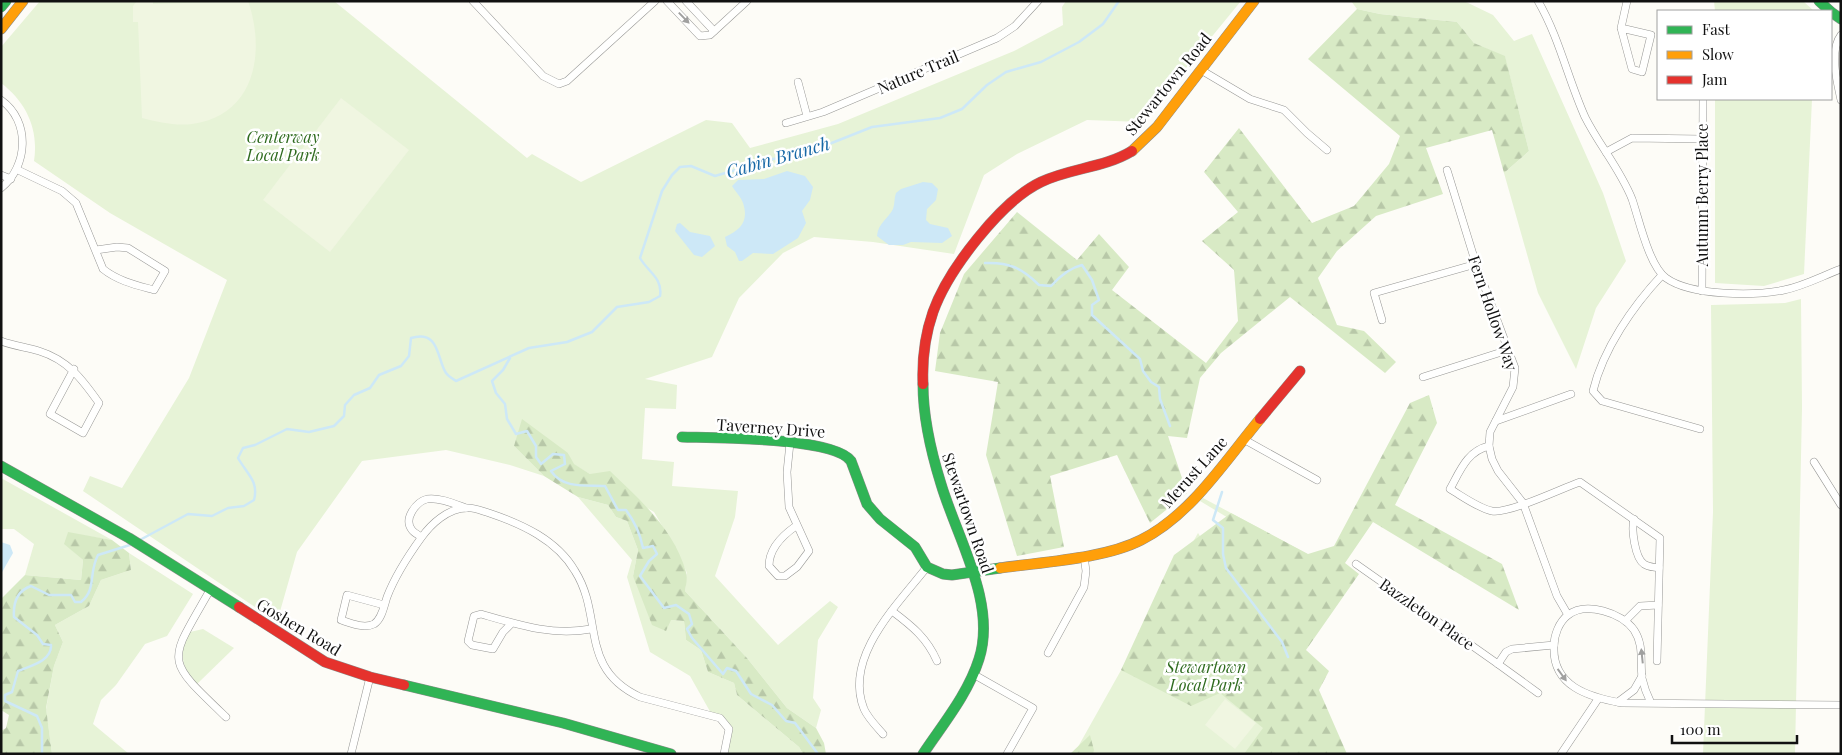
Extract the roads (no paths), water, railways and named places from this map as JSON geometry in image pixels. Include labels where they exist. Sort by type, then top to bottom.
[{"type":"street","points":[[1,7],[6,1]]},
{"type":"street","points":[[1,29],[23,1]]},
{"type":"street","points":[[473,1],[542,76],[559,84],[567,81],[655,1]]},
{"type":"street","points":[[667,1],[700,36],[710,35],[746,1]]},
{"type":"street","points":[[686,1],[714,31]]},
{"type":"street","name":"Nature Trail","points":[[786,122],[823,112],[997,38],[1015,26],[1038,1]]},
{"type":"street","name":"Stewartown Road","points":[[923,754],[973,674],[983,643],[984,619],[981,596],[943,494],[929,445],[923,409],[923,352],[933,312],[946,286],[980,237],[1015,198],[1031,186],[1067,172],[1107,163],[1133,150],[1154,130],[1254,1]]},
{"type":"street","points":[[1538,1],[1549,20],[1586,117],[1618,170],[1632,200],[1651,256],[1662,274],[1683,287],[1702,291],[1751,293],[1784,290],[1841,269]]},
{"type":"street","points":[[1621,28],[1651,35],[1642,72],[1632,69],[1621,28],[1627,1]]},
{"type":"street","points":[[1819,1],[1828,10]]},
{"type":"street","points":[[1841,35],[1836,50],[1837,79],[1841,100]]},
{"type":"street","points":[[1201,70],[1250,100],[1284,110],[1306,133],[1327,150]]},
{"type":"street","points":[[798,82],[807,116]]},
{"type":"street","points":[[1,100],[11,109],[22,138],[21,162],[18,170],[1,188]]},
{"type":"street","name":"Autumn Berry Place","points":[[1702,291],[1703,100]]},
{"type":"street","points":[[1606,152],[1632,138],[1702,138]]},
{"type":"street","points":[[18,170],[62,191],[76,203],[103,269],[122,281],[154,290],[165,271],[128,248],[117,247],[96,250]]},
{"type":"street","name":"Fern Hollow Way","points":[[1447,170],[1476,264],[1515,368],[1516,378],[1490,432],[1489,446]]},
{"type":"street","points":[[1,175],[11,179]]},
{"type":"street","points":[[1382,320],[1374,293],[1476,264]]},
{"type":"street","points":[[1662,274],[1629,314],[1596,379],[1593,392],[1602,401],[1700,429]]},
{"type":"street","points":[[1,341],[60,358],[74,369],[99,402],[83,433],[50,414],[74,369]]},
{"type":"street","points":[[1424,377],[1508,350]]},
{"type":"street","name":"Merust Lane","points":[[972,571],[1084,556],[1120,549],[1140,541],[1167,524],[1196,496],[1245,440],[1300,371]]},
{"type":"street","points":[[1496,421],[1571,394]]},
{"type":"street","name":"Taverney Drive","points":[[682,437],[826,446],[846,455],[854,465],[859,491],[865,503],[873,512],[913,542],[920,551],[927,567]]},
{"type":"street","points":[[1245,440],[1317,480]]},
{"type":"street","points":[[790,444],[787,472],[789,507],[796,526],[808,544],[807,556],[785,576],[778,576],[769,566],[773,550],[784,536],[796,526]]},
{"type":"street","points":[[1568,615],[1558,596],[1523,503],[1498,470],[1492,459],[1489,446],[1474,451],[1466,459],[1450,489],[1490,510],[1508,510],[1523,503],[1580,482],[1660,538],[1657,661]]},
{"type":"street","points":[[1814,462],[1841,505]]},
{"type":"street","name":"Goshen Road","points":[[1,466],[129,538],[325,662],[370,677],[562,723],[671,754]]},
{"type":"street","points":[[421,537],[411,530],[409,522],[411,513],[417,504],[426,499],[436,499],[505,519],[543,538],[575,570],[584,587],[591,629],[605,668],[629,692],[640,697],[720,718],[729,729],[724,754]]},
{"type":"street","points":[[384,605],[347,595],[341,620],[362,626],[375,624],[380,618],[400,570],[421,537],[439,518],[467,508]]},
{"type":"street","points":[[1634,520],[1631,530],[1640,560],[1647,566],[1659,568]]},
{"type":"street","points":[[1048,653],[1084,587],[1086,571],[1084,556]]},
{"type":"street","name":"Bazzleton Place","points":[[1356,564],[1538,693]]},
{"type":"street","points":[[882,734],[863,707],[859,673],[868,648],[892,611],[927,567],[952,575],[972,571]]},
{"type":"street","points":[[210,590],[178,646],[177,659],[181,671],[189,682],[226,717]]},
{"type":"street","points":[[1626,620],[1640,606],[1658,605]]},
{"type":"street","points":[[1651,703],[1642,676],[1643,658],[1640,640],[1626,620],[1612,613],[1594,610],[1581,610],[1568,615],[1558,628],[1554,644],[1555,664],[1563,679],[1598,699],[1651,703],[1841,705]]},
{"type":"street","points":[[892,611],[919,631],[931,647],[937,661]]},
{"type":"street","points":[[512,623],[503,632],[493,649],[472,645],[468,641],[474,616],[477,614],[552,632],[572,632],[591,629]]},
{"type":"street","points":[[1498,664],[1506,652],[1512,649],[1554,644]]},
{"type":"street","points":[[973,674],[1033,708],[1007,754]]},
{"type":"street","points":[[1618,702],[1634,690],[1642,676]]},
{"type":"street","points":[[351,754],[370,677]]},
{"type":"street","points":[[1561,754],[1598,699]]},
{"type":"water","points":[[787,171],[805,176],[813,187],[810,200],[802,211],[806,223],[798,238],[773,254],[753,253],[739,261],[735,252],[727,246],[725,237],[739,228],[745,215],[742,201],[732,186],[738,180],[764,179]]},
{"type":"water","points":[[923,182],[932,183],[938,189],[936,200],[927,209],[926,220],[930,224],[948,228],[952,236],[942,243],[911,242],[903,245],[889,245],[877,236],[881,224],[893,209],[896,193],[901,189]]},
{"type":"water","points":[[680,223],[690,232],[710,236],[715,246],[702,257],[694,255],[675,231],[677,224]]},
{"type":"water","points":[[1,542],[10,545],[13,553],[1,574]]},
{"type":"waterway","name":"Cabin Branch","points":[[138,541],[188,514],[212,516],[228,508],[244,506],[254,500],[254,483],[238,458],[243,448],[255,445],[287,429],[309,432],[334,426],[344,416],[345,405],[354,395],[370,388],[379,375],[401,366],[409,356],[411,338],[420,336],[432,342],[436,347],[446,373],[456,381],[529,348],[567,342],[592,332],[617,307],[649,302],[660,296],[657,280],[640,258],[662,191],[672,175],[680,167],[691,166],[715,176],[773,159],[804,154],[872,127],[940,118],[962,109],[987,85],[1006,72],[1041,62],[1079,42],[1103,24],[1119,1]]},
{"type":"waterway","points":[[985,263],[1015,267],[1027,274],[1039,285],[1051,286],[1065,273],[1082,265],[1092,280],[1099,300],[1092,305],[1092,315],[1140,359],[1143,371],[1151,382],[1159,387],[1160,399],[1170,426]]},
{"type":"waterway","points":[[510,358],[503,370],[492,381],[496,393],[505,404],[507,419],[516,434],[527,431],[536,446],[536,457],[541,464],[553,454],[564,455],[565,464],[551,471],[562,481],[583,486],[605,486],[618,510],[626,510],[632,519],[639,533],[643,548],[653,546],[657,554],[649,561],[640,576],[664,608],[676,605],[689,614],[692,624],[687,629],[692,638],[723,674],[727,668],[736,671],[751,694],[772,705],[786,721],[795,723],[818,754]]},
{"type":"waterway","points":[[1222,492],[1213,520],[1223,528],[1223,554],[1226,568],[1282,642],[1288,657]]},
{"type":"waterway","name":"Cabin Branch","points":[[42,754],[42,728],[37,716],[5,701],[5,695],[12,692],[18,671],[44,659],[48,655],[51,645],[43,644],[37,635],[14,617],[14,607],[17,598],[22,591],[31,586],[49,595],[71,595],[75,602],[81,602],[89,592],[93,569],[98,555],[133,544]]},
{"type":"park label","name":"Centerway Local Park","points":[[283,146]]},
{"type":"park label","name":"Stewartown Local Park","points":[[1206,676]]}]
